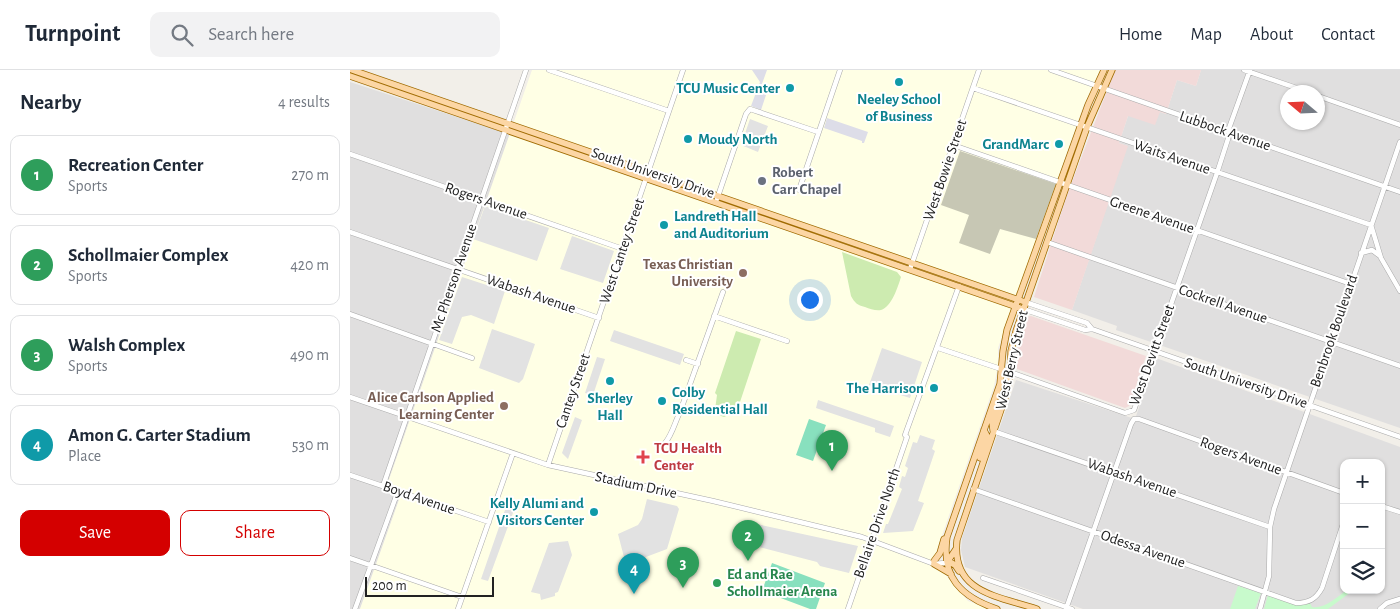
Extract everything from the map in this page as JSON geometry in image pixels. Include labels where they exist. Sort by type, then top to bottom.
[{"type":"main road","name":"West Berry Street","points":[[997,609],[971,598],[956,583],[951,574],[946,544],[998,390],[1005,338],[1080,125],[1104,70]]},
{"type":"main road","name":"West Berry Street","points":[[963,575],[956,549],[959,532],[1007,392],[1013,340],[1087,127],[1112,70]]},
{"type":"main road","name":"South University Drive","points":[[355,73],[647,175],[716,202],[911,266],[959,286],[1017,303]]},
{"type":"main road","name":"South University Drive","points":[[647,175],[718,195],[1024,306]]},
{"type":"main road","points":[[1047,217],[1049,222],[1045,237],[1047,242]]},
{"type":"main road","points":[[1005,338],[1006,367],[1010,372]]},
{"type":"main road","points":[[994,431],[992,422],[998,400],[998,390]]},
{"type":"main road","points":[[982,465],[980,458],[987,436],[984,430]]},
{"type":"main road","points":[[951,574],[934,562],[940,553],[953,519]]},
{"type":"main road","points":[[956,549],[948,561],[955,565],[970,584],[981,591],[1036,609]]},
{"type":"street","name":"Mc Pherson Avenue","points":[[383,486],[526,70]]},
{"type":"street","points":[[548,70],[669,111]]},
{"type":"street","name":"West Cantey Street","points":[[599,318],[683,70]]},
{"type":"street","points":[[799,190],[840,70]]},
{"type":"street","name":"West Bowie Street","points":[[911,266],[979,70]]},
{"type":"street","name":"Lubbock Avenue","points":[[1051,70],[1400,192]]},
{"type":"street","points":[[1247,71],[1288,85]]},
{"type":"street","name":"West Devitt Street","points":[[1010,372],[1125,413],[1130,413],[1136,407],[1217,173],[1247,71]]},
{"type":"street","name":"Waits Avenue","points":[[973,88],[1371,225]]},
{"type":"street","points":[[1325,98],[1400,125]]},
{"type":"street","points":[[716,202],[748,110],[751,109],[818,132]]},
{"type":"street","name":"Benbrook Boulevard","points":[[1260,609],[1269,576],[1270,527],[1286,473],[1400,142]]},
{"type":"street","name":"Greene Avenue","points":[[953,145],[1351,284]]},
{"type":"street","name":"Rogers Avenue","points":[[350,154],[622,249]]},
{"type":"street","points":[[1371,225],[1381,258]]},
{"type":"street","name":"Wabash Avenue","points":[[350,232],[599,318]]},
{"type":"street","name":"Cockrell Avenue","points":[[1047,242],[1400,366]]},
{"type":"street","points":[[1362,253],[1372,250],[1378,252],[1400,291]]},
{"type":"street","points":[[959,286],[938,348],[1010,372]]},
{"type":"street","points":[[665,443],[669,439],[675,421],[680,414],[723,292]]},
{"type":"street","name":"South University Drive","points":[[1024,306],[1085,330],[1092,329],[1400,437]]},
{"type":"street","points":[[350,314],[472,358]]},
{"type":"street","points":[[714,316],[788,341]]},
{"type":"street","name":"Cantey Street","points":[[548,465],[599,318]]},
{"type":"street","name":"Bellaire Drive North","points":[[848,609],[907,437],[905,435],[916,403],[934,352],[938,348]]},
{"type":"street","points":[[686,360],[698,364]]},
{"type":"street","name":"Stadium Drive","points":[[350,397],[548,465],[713,501],[871,540],[926,561],[934,562]]},
{"type":"street","name":"West Devitt Street","points":[[1069,608],[1093,532],[1131,424],[1134,419],[1139,419]]},
{"type":"street","name":"Rogers Avenue","points":[[1139,419],[1340,492]]},
{"type":"street","name":"Wabash Avenue","points":[[994,431],[1270,527]]},
{"type":"street","points":[[458,609],[514,454]]},
{"type":"street","name":"Boyd Avenue","points":[[350,475],[489,522]]},
{"type":"street","name":"Odessa Avenue","points":[[973,489],[1296,603],[1306,603],[1313,600],[1322,588],[1340,533]]},
{"type":"street","points":[[355,609],[398,491]]},
{"type":"street","points":[[1385,507],[1400,512]]},
{"type":"street","points":[[350,558],[462,597]]},
{"type":"street","points":[[934,562],[944,563],[948,561]]},
{"type":"street","points":[[983,578],[1069,608]]},
{"type":"street","points":[[1380,609],[1387,602],[1400,599]]},
{"type":"shaded area","name":"Texas Christian University","points":[[532,70],[1100,70],[1083,107],[998,348],[998,365],[994,386],[931,567],[943,572],[968,601],[990,609],[360,609],[402,491],[387,485]]},
{"type":"shaded area","points":[[752,70],[767,70],[759,92],[766,95],[761,110],[751,106],[760,82]]},
{"type":"shaded area","points":[[1115,70],[1201,70],[1196,86],[1177,80],[1166,114],[1160,112],[1155,125],[1128,116],[1119,143],[1128,146],[1072,310],[1034,297],[1067,195]]},
{"type":"shaded area","points":[[1201,70],[1400,70],[1400,428],[1116,330],[1117,326],[1072,310],[1127,146],[1119,143],[1128,116],[1160,112],[1166,114],[1177,80],[1196,86]]},
{"type":"shaded area","points":[[350,82],[509,134],[506,457],[363,601],[360,609],[350,609]]},
{"type":"shaded area","points":[[827,118],[868,132],[864,143],[824,128]]},
{"type":"shaded area","points":[[750,119],[768,126],[758,152],[741,145]]},
{"type":"shaded area","points":[[960,151],[1056,184],[1036,239],[1000,229],[990,254],[959,243],[969,215],[941,205]]},
{"type":"shaded area","points":[[485,206],[549,228],[537,261],[473,239]]},
{"type":"shaded area","points":[[572,236],[614,251],[603,283],[560,269]]},
{"type":"shaded area","points":[[462,277],[505,291],[494,324],[471,315],[462,317],[452,344],[439,340]]},
{"type":"shaded area","points":[[1031,316],[1146,356],[1129,406],[1125,408],[1017,369],[1016,356],[1018,346],[1027,317]]},
{"type":"shaded area","points":[[492,329],[535,344],[523,379],[519,383],[479,368]]},
{"type":"shaded area","points":[[614,330],[684,354],[680,365],[610,341]]},
{"type":"shaded area","points":[[882,348],[922,362],[910,398],[869,385]]},
{"type":"shaded area","points":[[597,357],[605,359],[593,395],[585,393]]},
{"type":"shaded area","points":[[1156,358],[1400,447],[1400,609],[1083,609],[965,567],[961,550],[962,538],[1016,380],[1135,419]]},
{"type":"shaded area","points":[[818,400],[894,426],[890,437],[875,432],[875,428],[816,408]]},
{"type":"shaded area","points":[[575,417],[582,420],[568,459],[562,453]]},
{"type":"shaded area","points":[[920,435],[935,440],[932,449],[935,451],[918,501],[924,503],[913,531],[883,533],[902,489],[899,487],[902,476],[905,477],[908,468],[905,466],[913,442],[917,443]]},
{"type":"shaded area","points":[[647,499],[677,506],[679,509],[667,549],[630,563],[625,561],[618,534],[638,525],[642,519]]},
{"type":"shaded area","points":[[506,507],[514,510],[488,581],[481,579]]},
{"type":"shaded area","points":[[752,523],[858,546],[849,573],[820,566],[817,562],[748,544]]},
{"type":"shaded area","points":[[568,541],[572,555],[558,592],[555,593],[555,596],[541,600],[540,594],[531,592],[549,543]]},
{"type":"green space","points":[[842,252],[897,272],[901,277],[894,296],[885,308],[873,310],[860,305],[854,300],[851,296]]},
{"type":"green space","points":[[736,331],[761,339],[740,402],[737,401],[733,413],[724,417],[718,415],[715,410],[717,395],[715,393]]},
{"type":"green space","points":[[809,419],[826,425],[813,461],[796,455]]},
{"type":"green space","points":[[772,563],[825,583],[816,609],[810,609],[762,591]]},
{"type":"green space","points":[[1238,586],[1261,593],[1255,609],[1230,609]]},
{"type":"green space","points":[[1342,594],[1348,594],[1328,609],[1264,609],[1268,595],[1296,605],[1310,603],[1312,607],[1322,606]]},
{"type":"place","name":"Neeley School of Business","points":[[899,82]]},
{"type":"place","name":"TCU Music Center","points":[[790,88]]},
{"type":"place","name":"Moudy North","points":[[688,139]]},
{"type":"place","name":"GrandMarc","points":[[1059,144]]},
{"type":"place","name":"Robert Carr Chapel","points":[[762,181]]},
{"type":"place","name":"Landreth Hall and Auditorium","points":[[664,225]]},
{"type":"place","name":"Texas Christian University","points":[[743,273]]},
{"type":"place","name":"Sherley Hall","points":[[610,381]]},
{"type":"place","name":"The Harrison","points":[[934,388]]},
{"type":"place","name":"Colby Residential Hall","points":[[662,401]]},
{"type":"place","name":"Alice Carlson Applied Learning Center","points":[[504,406]]},
{"type":"place","name":"TCU Health Center","points":[[643,457]]},
{"type":"place","name":"Recreation Center","points":[[832,471]]},
{"type":"place","name":"Kelly Alumi and Visitors Center","points":[[594,512]]},
{"type":"place","name":"Schollmaier Complex","points":[[748,561]]},
{"type":"place","name":"Ed and Rae Schollmaier Arena","points":[[717,583]]},
{"type":"place","name":"Walsh Complex","points":[[683,588]]},
{"type":"place","name":"Amon G. Carter Stadium","points":[[634,594]]}]
